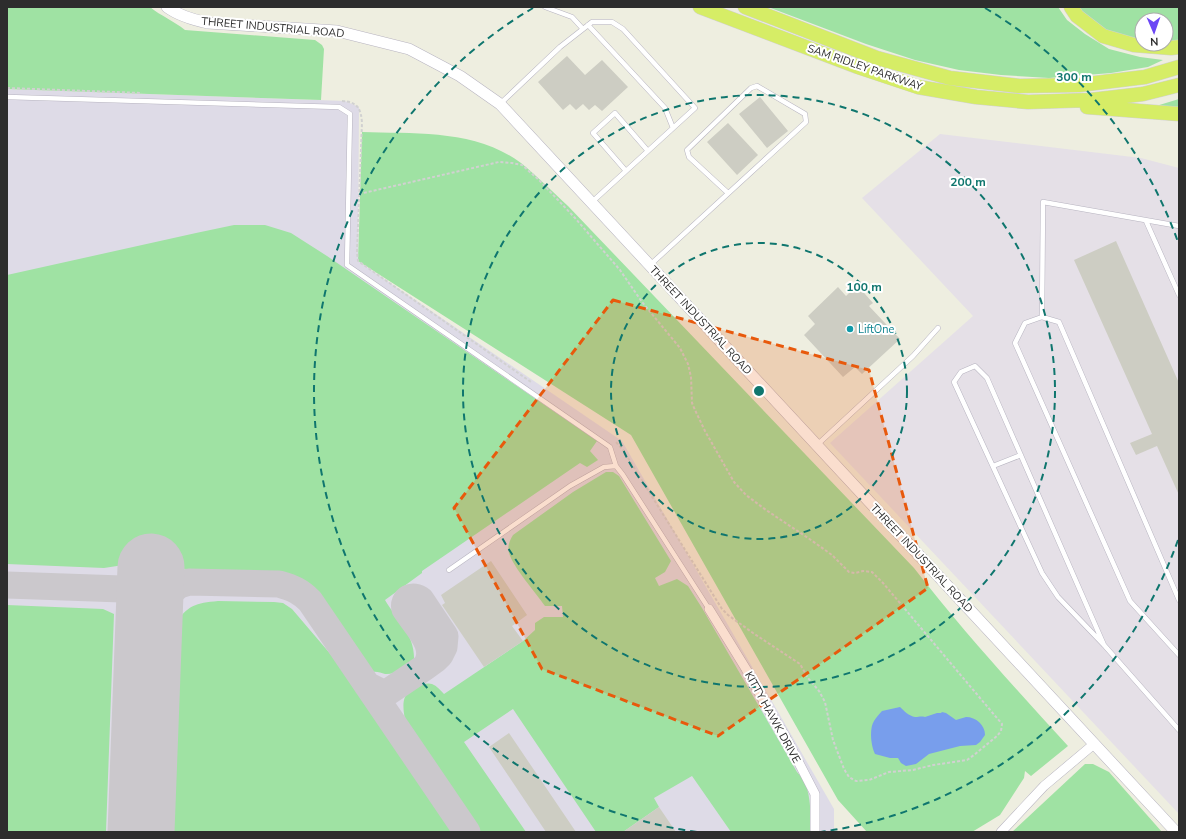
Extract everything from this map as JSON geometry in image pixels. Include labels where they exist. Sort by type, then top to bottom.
[{"type":"main road","name":"SAM RIDLEY PARKWAY","points":[[700,7],[858,67],[918,87],[976,97],[1028,102],[1091,100],[1143,94],[1179,85]]},
{"type":"main road","name":"SAM RIDLEY PARKWAY","points":[[745,7],[877,58],[950,78],[1019,86],[1079,85],[1146,77],[1179,67]]},
{"type":"main road","points":[[1071,7],[1077,16],[1103,36],[1134,45],[1171,48],[1179,47]]},
{"type":"main road","points":[[1028,102],[1179,114]]},
{"type":"street","name":"THREET INDUSTRIAL ROAD","points":[[167,7],[190,19],[208,23],[337,31],[408,49],[460,76],[500,104],[1176,832]]},
{"type":"street","name":"KITTY HAWK DRIVE","points":[[709,609],[746,668],[768,709],[785,736],[815,794],[815,832]]},
{"type":"street","points":[[1000,832],[1044,786],[1094,744]]},
{"type":"lane","points":[[545,7],[572,17],[583,29]]},
{"type":"lane","points":[[500,104],[560,47],[592,22],[612,22],[623,29],[695,108],[592,202]]},
{"type":"lane","points":[[588,25],[664,108],[673,128]]},
{"type":"lane","points":[[650,265],[806,122],[805,114],[757,86],[751,88],[687,150],[689,157],[728,193]]},
{"type":"lane","points":[[7,97],[339,107],[350,114],[347,265],[610,448],[616,466],[709,609]]},
{"type":"lane","points":[[626,171],[593,133],[615,113],[648,151]]},
{"type":"lane","points":[[1042,317],[1043,202],[1179,226]]},
{"type":"lane","points":[[1146,221],[1179,295]]},
{"type":"lane","points":[[1179,600],[1058,322],[1042,317],[1025,323],[1015,344],[1130,601],[1179,654]]},
{"type":"lane","points":[[817,445],[913,356],[938,328]]},
{"type":"lane","points":[[1104,645],[987,378],[975,366],[961,372],[954,382],[1042,573],[1058,597],[1104,645],[1179,730]]},
{"type":"lane","points":[[993,466],[1021,455]]},
{"type":"lane","points":[[449,570],[570,486],[604,467],[616,466]]},
{"type":"path","points":[[533,384],[358,261],[359,194],[499,162],[522,165],[539,180],[575,218],[620,270],[642,302],[680,348],[688,364],[691,377],[692,403],[705,431],[734,482],[746,495],[766,510],[832,555],[849,572],[872,572],[883,583],[1002,724],[1001,731],[992,741],[967,760],[933,765],[913,770],[889,772],[869,780],[856,781],[849,777],[844,769],[834,740],[824,702],[800,664],[753,633],[722,609],[623,450],[611,439]]},
{"type":"highlighted area","points":[[613,300],[869,370],[928,588],[718,736],[542,669],[454,508]]},
{"type":"shaded area","points":[[7,89],[345,101],[359,107],[358,261],[622,441],[834,809],[834,832],[7,832]]},
{"type":"shaded area","points":[[940,134],[1141,158],[1179,168],[1179,814],[830,443],[973,316],[862,198]]},
{"type":"green space","points":[[7,7],[150,7],[185,30],[315,40],[322,45],[324,49],[321,100],[7,89]]},
{"type":"green space","points":[[768,7],[1058,7],[1067,20],[1085,34],[1109,49],[1140,57],[1163,60],[1148,67],[1111,73],[1049,78],[1001,75],[959,70],[915,60],[866,44]]},
{"type":"green space","points":[[1075,7],[1179,7],[1179,42],[1174,42],[1174,12],[1134,12],[1134,40],[1109,34]]},
{"type":"green space","points":[[1179,99],[1179,109],[1156,106]]},
{"type":"green space","points":[[362,132],[424,134],[465,139],[484,144],[503,152],[527,168],[568,206],[914,568],[970,636],[1068,746],[1031,776],[1025,771],[1024,778],[1000,815],[972,832],[867,832],[838,800],[631,435],[358,261]]},
{"type":"green space","points":[[234,225],[265,225],[291,233],[327,256],[597,441],[590,451],[598,460],[587,467],[580,463],[422,571],[422,573],[385,600],[408,635],[414,651],[414,660],[397,672],[385,674],[372,672],[325,602],[312,586],[293,575],[280,573],[117,566],[104,568],[7,564],[7,275]]},
{"type":"green space","points":[[606,472],[613,472],[619,476],[671,561],[665,572],[655,578],[659,586],[677,579],[688,586],[804,782],[809,801],[810,832],[731,832],[692,776],[654,798],[659,807],[623,832],[596,832],[513,709],[464,742],[526,832],[480,832],[405,720],[404,700],[407,694],[413,689],[429,683],[444,694],[523,641],[535,630],[535,623],[544,617],[563,617],[562,606],[545,606],[525,580],[511,559],[508,550],[509,543],[513,535],[573,492]]},
{"type":"green space","points":[[218,601],[274,602],[283,603],[292,609],[344,670],[453,832],[173,832],[178,701],[177,691],[173,690],[175,625],[179,618],[193,606]]},
{"type":"green space","points":[[7,605],[103,609],[114,614],[106,832],[7,832]]},
{"type":"green space","points":[[1085,764],[1093,764],[1109,772],[1162,832],[1012,832]]},
{"type":"water","points":[[900,707],[905,712],[915,717],[925,717],[942,712],[956,720],[970,717],[982,725],[985,735],[976,745],[960,746],[929,754],[916,764],[906,766],[901,763],[898,758],[890,758],[875,754],[872,747],[871,738],[872,724],[881,712]]},
{"type":"building","points":[[567,56],[585,75],[602,60],[628,87],[602,111],[595,105],[589,110],[583,104],[576,110],[570,104],[563,110],[538,82]]},
{"type":"building","points":[[760,97],[788,131],[767,148],[739,114]]},
{"type":"building","points":[[728,123],[758,155],[737,175],[707,142]]},
{"type":"building","points":[[1116,241],[1179,383],[1179,495],[1157,446],[1136,455],[1130,443],[1152,434],[1074,260]]},
{"type":"building","name":"LiftOne","points":[[857,285],[873,303],[869,306],[900,339],[862,374],[855,367],[843,377],[804,335],[815,324],[808,316],[838,287],[846,296]]},
{"type":"building","points":[[491,561],[527,615],[512,626],[523,641],[484,667],[442,605],[445,603],[441,595]]},
{"type":"building","points":[[509,733],[576,832],[546,832],[489,747]]},
{"type":"building","points":[[659,807],[676,832],[623,832]]},
{"type":"taxiway","points":[[7,585],[172,591],[179,585],[189,582],[279,584],[296,590],[310,601],[467,832]]},
{"type":"taxiway","points":[[367,685],[381,692],[388,692],[425,667],[429,660],[430,652],[425,637],[405,609],[405,602],[412,597],[421,600],[445,636],[444,647],[440,655],[425,667]]},
{"type":"runway","points":[[141,832],[151,567]]},
{"type":"place","name":"LiftOne","points":[[850,329]]}]
